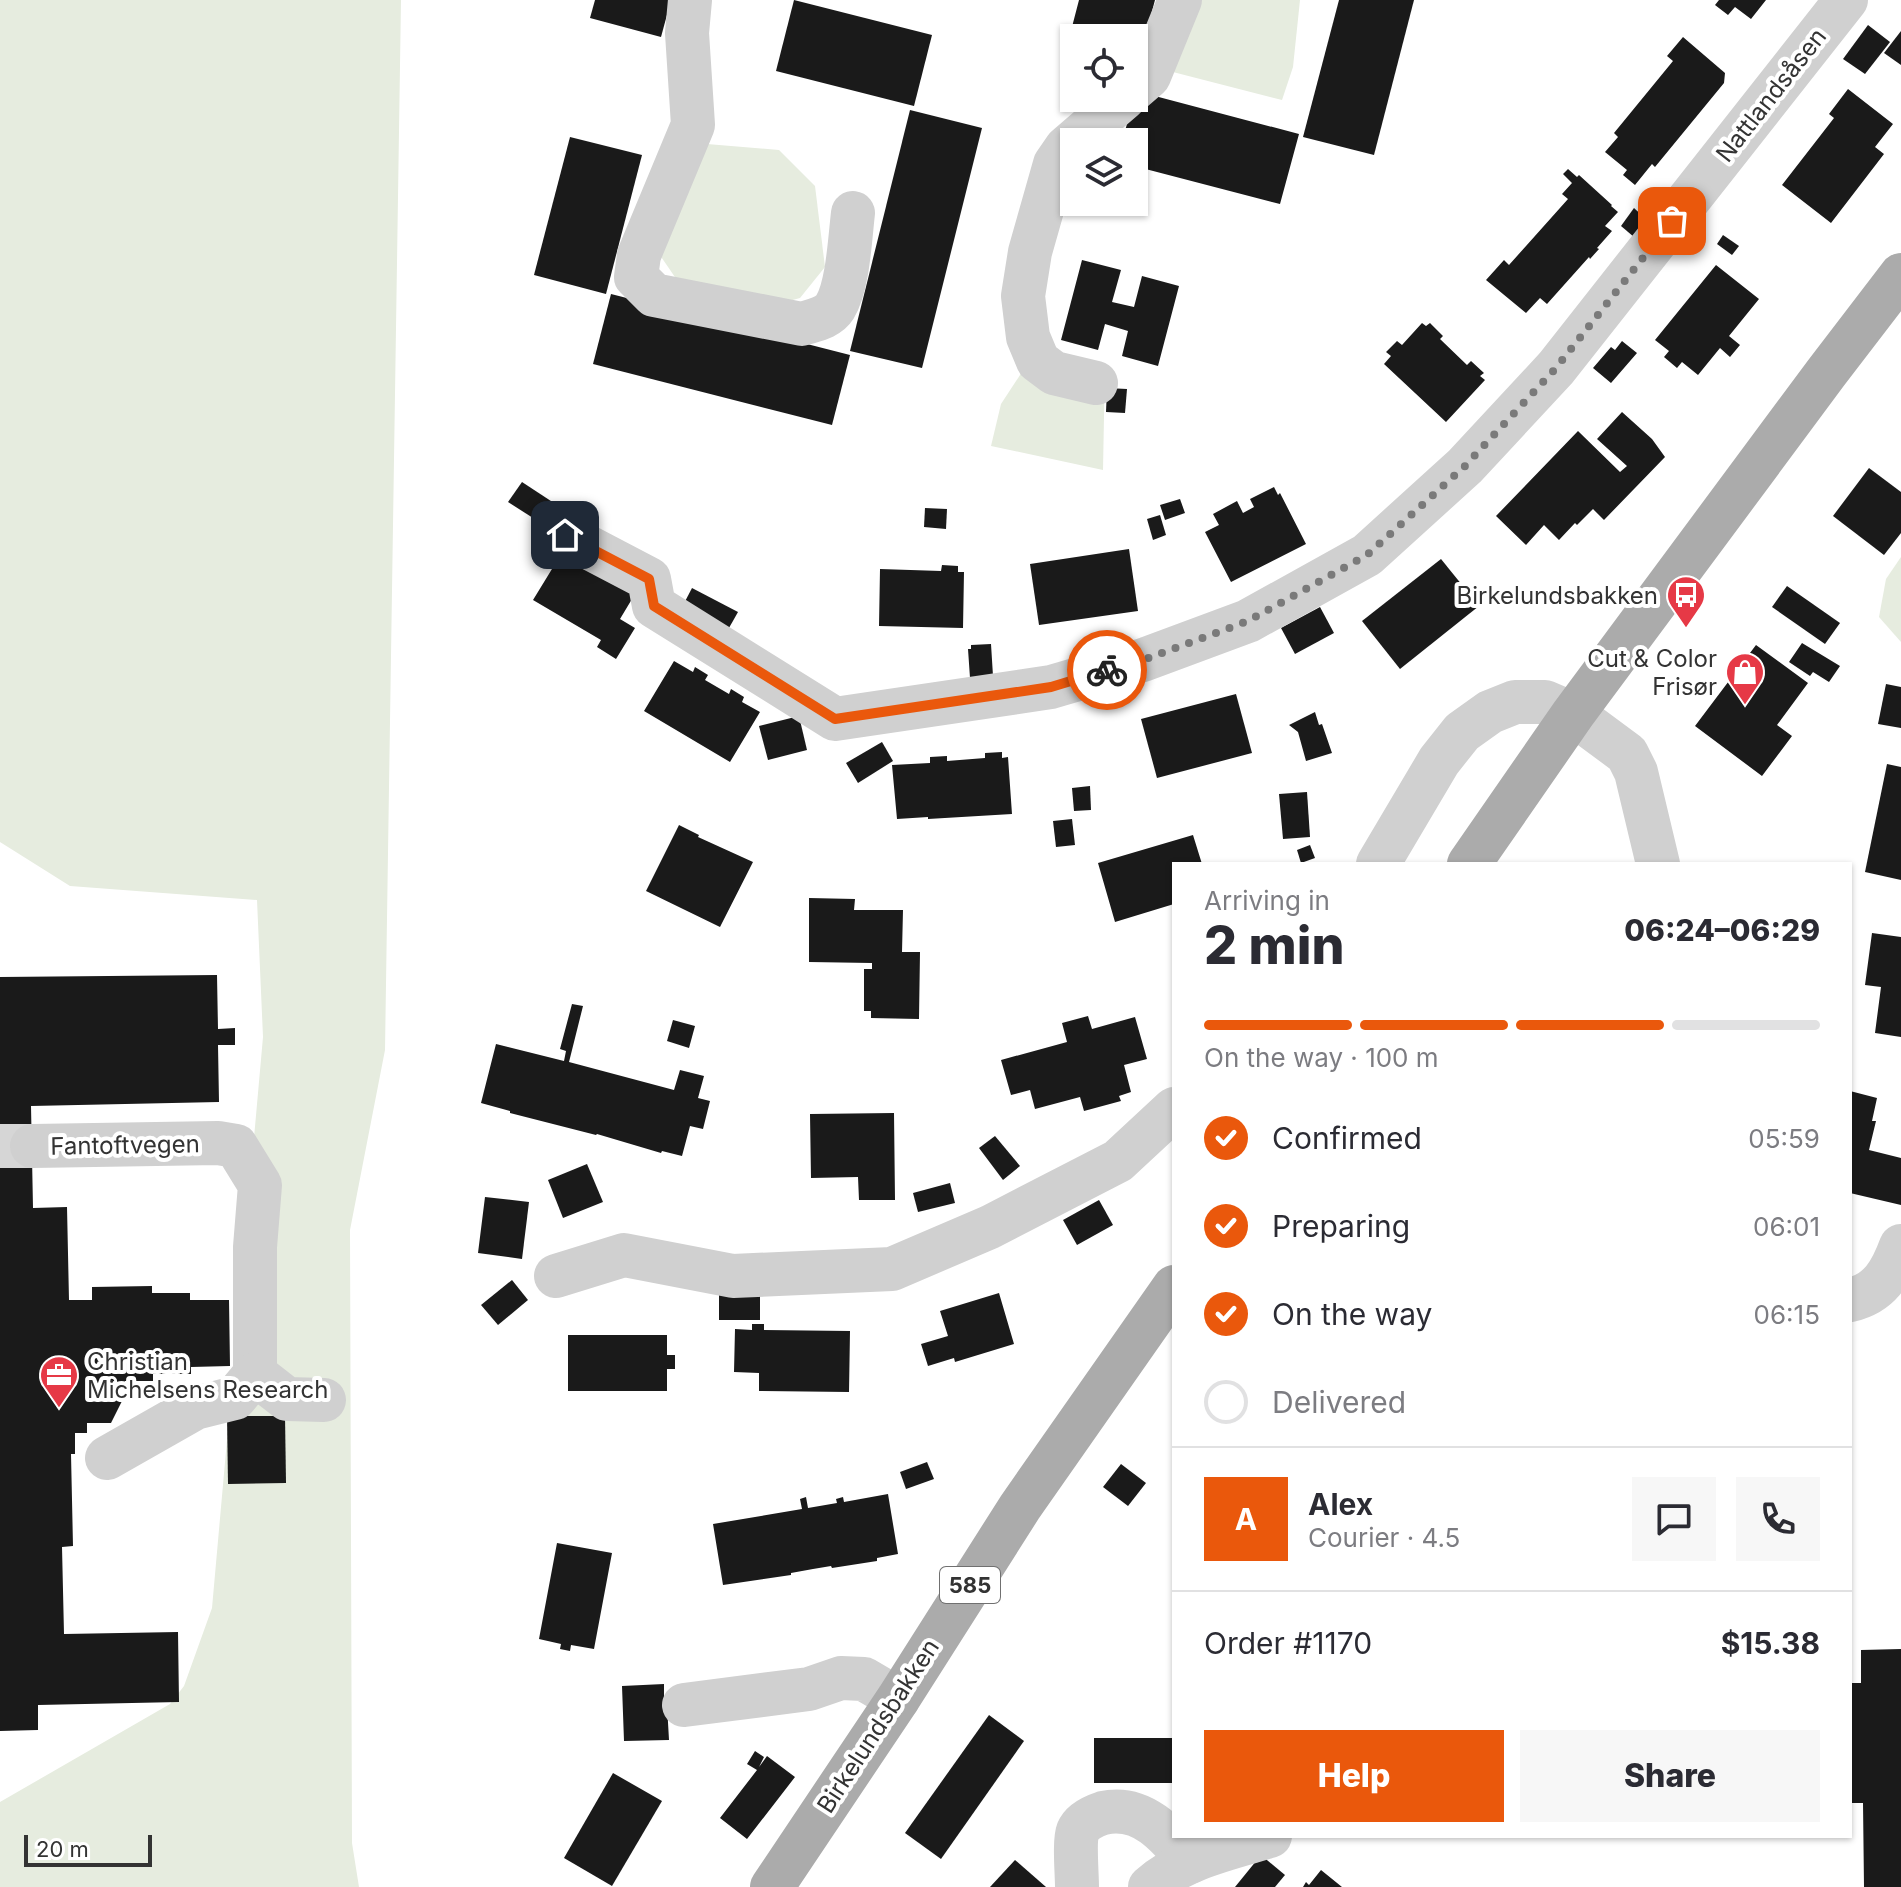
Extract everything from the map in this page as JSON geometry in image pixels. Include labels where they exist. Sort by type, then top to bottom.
[{"type":"main road","points":[[1470,862],[1573,714],[1901,275]]},
{"type":"main road","name":"Birkelundsbakken","points":[[772,1887],[898,1699],[1020,1507],[1172,1290]]},
{"type":"street","points":[[690,0],[687,33],[693,125],[639,255],[636,277],[654,295],[802,324],[821,319],[835,308],[845,277],[853,213]]},
{"type":"street","points":[[1148,77],[1180,0]]},
{"type":"street","name":"Nattlandsåsen","points":[[565,535],[649,579],[654,606],[835,719],[1051,687],[1143,660],[1248,621],[1367,555],[1465,466],[1556,368],[1846,0]]},
{"type":"street","points":[[1096,383],[1054,373],[1038,361],[1028,337],[1023,296],[1030,252],[1055,164],[1066,148],[1108,112]]},
{"type":"street","points":[[1379,862],[1439,761],[1462,732],[1490,712],[1515,702],[1545,702],[1573,714],[1627,754],[1636,772],[1658,862]]},
{"type":"street","points":[[556,1276],[624,1255],[733,1276],[892,1269],[990,1227],[1118,1161],[1172,1111]]},
{"type":"street","name":"Fantoftvegen","points":[[32,1146],[218,1143],[236,1146],[260,1185],[255,1247],[255,1374]]},
{"type":"street","points":[[1852,1300],[1864,1297],[1882,1283],[1895,1263],[1901,1246]]},
{"type":"street","points":[[107,1458],[195,1408],[235,1398],[255,1374],[287,1399],[324,1400]]},
{"type":"street","points":[[684,1705],[809,1689],[841,1678],[864,1679],[898,1699]]},
{"type":"street","points":[[1077,1887],[1078,1831],[1094,1816],[1109,1812],[1120,1811],[1153,1823],[1169,1836],[1190,1862]]},
{"type":"street","points":[[1150,1887],[1190,1862],[1264,1838]]},
{"type":"shaded area","points":[[0,0],[401,0],[385,1050],[350,1230],[352,1843],[359,1887],[0,1887],[0,1802],[170,1704],[184,1686],[212,1608],[263,1037],[257,900],[70,886],[0,842]]},
{"type":"shaded area","points":[[1192,0],[1300,0],[1293,67],[1282,100],[1169,71]]},
{"type":"shaded area","points":[[707,144],[779,150],[815,186],[825,267],[800,298],[767,307],[690,299],[655,248]]},
{"type":"shaded area","points":[[1056,361],[1105,363],[1103,470],[991,446],[1001,404],[1022,372]]},
{"type":"shaded area","points":[[1901,557],[1901,642],[1879,617],[1886,579]]},
{"type":"building","points":[[595,0],[671,0],[661,37],[590,18]]},
{"type":"building","points":[[794,0],[932,35],[914,106],[776,71]]},
{"type":"building","points":[[1079,0],[1155,0],[1148,26],[1073,24]]},
{"type":"building","points":[[1339,0],[1414,0],[1374,155],[1303,137]]},
{"type":"building","points":[[1719,0],[1766,0],[1751,19],[1735,7],[1728,15],[1715,5]]},
{"type":"building","points":[[1868,25],[1890,42],[1865,74],[1843,59]]},
{"type":"building","points":[[1901,31],[1901,65],[1884,53]]},
{"type":"building","points":[[1683,37],[1725,73],[1724,83],[1655,167],[1652,164],[1635,185],[1623,175],[1627,170],[1605,152],[1618,137],[1614,133],[1673,61],[1667,56]]},
{"type":"building","points":[[1848,89],[1893,124],[1875,147],[1884,154],[1831,223],[1782,185],[1834,118],[1829,114]]},
{"type":"building","points":[[1148,94],[1299,134],[1280,204],[1148,170],[1148,128],[1126,128],[1130,112],[1148,112]]},
{"type":"building","points":[[910,110],[982,128],[922,368],[850,351]]},
{"type":"building","points":[[570,137],[642,155],[606,294],[534,275]]},
{"type":"building","points":[[1568,169],[1577,177],[1579,175],[1618,212],[1605,226],[1612,231],[1590,259],[1547,304],[1540,298],[1526,313],[1486,280],[1504,260],[1509,265],[1568,199],[1562,194],[1572,183],[1563,174]]},
{"type":"building","points":[[1634,208],[1648,221],[1634,237],[1621,226]]},
{"type":"building","points":[[1723,235],[1739,246],[1732,255],[1717,244]]},
{"type":"building","points":[[1082,260],[1121,270],[1112,302],[1134,307],[1142,276],[1179,286],[1158,366],[1122,356],[1128,331],[1105,324],[1098,350],[1061,340]]},
{"type":"building","points":[[1716,265],[1759,299],[1729,336],[1740,345],[1730,357],[1720,348],[1698,375],[1682,362],[1677,368],[1664,357],[1669,351],[1655,340]]},
{"type":"building","points":[[611,294],[850,355],[832,425],[593,364]]},
{"type":"building","points":[[1422,323],[1426,326],[1430,323],[1443,336],[1440,339],[1467,365],[1471,361],[1484,373],[1480,376],[1485,380],[1446,422],[1384,364],[1391,356],[1386,352],[1397,341],[1402,345]]},
{"type":"building","points":[[1622,341],[1637,353],[1611,383],[1593,368],[1611,347],[1615,350]]},
{"type":"building","points":[[1107,388],[1127,389],[1125,413],[1106,412]]},
{"type":"building","points":[[1622,412],[1652,439],[1665,457],[1604,520],[1593,509],[1559,540],[1544,525],[1526,545],[1496,516],[1578,431],[1620,472],[1627,466],[1597,439]]},
{"type":"building","points":[[1869,468],[1901,492],[1901,533],[1884,555],[1833,516]]},
{"type":"building","points":[[522,482],[557,505],[544,525],[508,502]]},
{"type":"building","points":[[1274,487],[1306,544],[1231,582],[1205,532],[1219,525],[1213,514],[1237,501],[1243,513],[1254,507],[1250,499]]},
{"type":"building","points":[[1180,499],[1185,513],[1165,520],[1160,505]]},
{"type":"building","points":[[925,508],[947,509],[946,529],[924,527]]},
{"type":"building","points":[[1160,515],[1166,535],[1153,540],[1147,519]]},
{"type":"building","points":[[1129,549],[1138,611],[1039,625],[1030,564]]},
{"type":"building","points":[[563,551],[635,594],[620,619],[635,628],[616,659],[597,647],[601,640],[533,600]]},
{"type":"building","points":[[1441,559],[1479,606],[1400,669],[1362,621]]},
{"type":"building","points":[[942,565],[958,566],[958,572],[964,572],[963,628],[879,626],[880,569],[941,571]]},
{"type":"building","points":[[1787,586],[1840,623],[1825,644],[1772,607]]},
{"type":"building","points":[[692,588],[738,612],[725,635],[680,611]]},
{"type":"building","points":[[1320,607],[1334,633],[1295,654],[1281,628]]},
{"type":"building","points":[[1802,643],[1840,666],[1829,682],[1813,672],[1810,676],[1789,662]]},
{"type":"building","points":[[991,644],[993,676],[970,678],[968,649],[971,645]]},
{"type":"building","points":[[1756,645],[1808,683],[1777,725],[1792,736],[1762,776],[1695,726]]},
{"type":"building","points":[[674,661],[693,672],[695,667],[708,675],[705,680],[729,694],[731,689],[744,697],[742,702],[760,712],[730,762],[644,711]]},
{"type":"building","points":[[1886,684],[1901,687],[1901,728],[1878,724]]},
{"type":"building","points":[[1236,694],[1252,753],[1157,778],[1141,719]]},
{"type":"building","points":[[1315,712],[1332,753],[1306,761],[1298,732],[1289,725]]},
{"type":"building","points":[[799,716],[807,750],[768,760],[759,726]]},
{"type":"building","points":[[882,742],[893,761],[858,783],[846,763]]},
{"type":"building","points":[[1002,752],[1002,758],[1008,757],[1012,814],[897,819],[892,765],[930,763],[930,757],[947,756],[947,761],[985,758],[985,753]]},
{"type":"building","points":[[1887,764],[1901,767],[1901,880],[1865,872]]},
{"type":"building","points":[[1090,786],[1091,810],[1074,811],[1072,788]]},
{"type":"building","points":[[1307,792],[1310,837],[1283,839],[1279,794]]},
{"type":"building","points":[[1072,819],[1075,845],[1056,847],[1053,821]]},
{"type":"building","points":[[679,825],[753,862],[720,927],[646,891]]},
{"type":"building","points":[[1193,835],[1201,862],[1172,862],[1172,905],[1115,922],[1098,863]]},
{"type":"building","points":[[1310,845],[1315,858],[1301,862],[1297,850]]},
{"type":"building","points":[[809,898],[855,899],[854,910],[903,910],[902,952],[920,952],[919,1019],[871,1018],[871,1011],[864,1011],[864,969],[872,969],[872,963],[809,962]]},
{"type":"building","points":[[1872,933],[1901,937],[1901,1037],[1875,1033],[1881,987],[1865,985]]},
{"type":"building","name":"Christian Michelsens Research","points":[[217,975],[218,1029],[235,1028],[235,1045],[218,1045],[219,1102],[31,1106],[33,1208],[67,1207],[69,1300],[92,1300],[92,1287],[152,1286],[152,1293],[190,1293],[190,1300],[229,1300],[230,1366],[191,1367],[191,1374],[153,1374],[153,1381],[125,1381],[125,1395],[111,1423],[87,1423],[87,1433],[75,1433],[75,1454],[71,1454],[73,1546],[62,1547],[64,1634],[178,1632],[179,1702],[38,1705],[38,1730],[0,1731],[0,977]]},
{"type":"building","points":[[572,1004],[583,1006],[569,1062],[674,1090],[680,1070],[704,1076],[698,1098],[710,1101],[703,1129],[690,1126],[682,1156],[661,1153],[481,1103],[496,1044],[564,1061],[566,1051],[560,1049]]},
{"type":"building","points":[[1088,1016],[1092,1029],[1135,1017],[1147,1059],[1124,1065],[1131,1092],[1119,1096],[1121,1101],[1084,1111],[1080,1097],[1035,1109],[1030,1090],[1011,1095],[1001,1060],[1067,1042],[1062,1023]]},
{"type":"building","points":[[673,1020],[695,1026],[689,1048],[667,1041]]},
{"type":"building","points":[[1852,1092],[1877,1098],[1872,1121],[1876,1121],[1869,1150],[1901,1158],[1901,1205],[1852,1193]]},
{"type":"building","points":[[894,1113],[895,1200],[859,1200],[858,1177],[811,1178],[810,1114]]},
{"type":"building","points":[[995,1136],[1020,1166],[1003,1180],[979,1148]]},
{"type":"building","points":[[587,1164],[603,1202],[563,1218],[548,1180]]},
{"type":"building","points":[[950,1183],[955,1203],[918,1212],[913,1193]]},
{"type":"building","points":[[485,1197],[529,1202],[522,1259],[478,1253]]},
{"type":"building","points":[[1099,1200],[1113,1225],[1077,1245],[1063,1220]]},
{"type":"building","points":[[512,1280],[528,1300],[498,1325],[481,1305]]},
{"type":"building","points":[[999,1293],[1014,1344],[955,1362],[954,1358],[928,1366],[921,1344],[948,1336],[940,1311]]},
{"type":"building","points":[[760,1294],[760,1320],[719,1320],[719,1295]]},
{"type":"building","points":[[752,1324],[764,1324],[764,1330],[850,1331],[849,1392],[759,1391],[759,1373],[734,1372],[735,1329],[752,1330]]},
{"type":"building","points":[[568,1335],[667,1335],[667,1355],[675,1355],[675,1369],[667,1369],[667,1391],[568,1391]]},
{"type":"building","points":[[227,1416],[285,1416],[286,1483],[228,1484]]},
{"type":"building","points":[[927,1462],[934,1479],[906,1489],[900,1472]]},
{"type":"building","points":[[1121,1464],[1146,1483],[1128,1506],[1103,1487]]},
{"type":"building","points":[[888,1494],[898,1554],[877,1558],[877,1561],[723,1585],[713,1524],[802,1509],[800,1499],[806,1497],[808,1508],[837,1503],[836,1499],[843,1497],[844,1502]]},
{"type":"building","points":[[557,1543],[612,1553],[594,1649],[571,1645],[570,1651],[560,1649],[561,1644],[539,1639]]},
{"type":"building","points":[[1901,1649],[1901,1887],[1864,1887],[1863,1803],[1852,1803],[1852,1683],[1861,1683],[1861,1650]]},
{"type":"building","points":[[664,1684],[669,1740],[624,1741],[622,1686]]},
{"type":"building","points":[[989,1715],[1024,1741],[941,1859],[905,1833]]},
{"type":"building","points":[[1094,1738],[1172,1738],[1172,1783],[1094,1783]]},
{"type":"building","points":[[755,1751],[764,1757],[759,1767],[767,1756],[795,1777],[747,1839],[720,1818],[757,1770],[747,1764]]},
{"type":"building","points":[[613,1773],[662,1801],[612,1886],[564,1858]]},
{"type":"building","points":[[1261,1855],[1285,1875],[1275,1887],[1235,1887]]},
{"type":"building","points":[[1015,1860],[1046,1887],[990,1887]]},
{"type":"building","points":[[1321,1870],[1342,1887],[1303,1887],[1306,1882],[1309,1885]]},
{"type":"tunnel","points":[[0,1146],[32,1146]]},
{"type":"way so far","points":[[1107,670],[1248,621],[1367,555],[1465,466],[1556,368],[1672,221]]},
{"type":"place","name":"Birkelundsbakken","points":[[1686,629]]},
{"type":"place","name":"Cut & Color Frisør","points":[[1745,706]]},
{"type":"place","name":"Christian Michelsens Research","points":[[59,1409]]},
{"type":"route","points":[[565,535],[649,579],[654,606],[835,719],[1051,687],[1107,670]]}]
